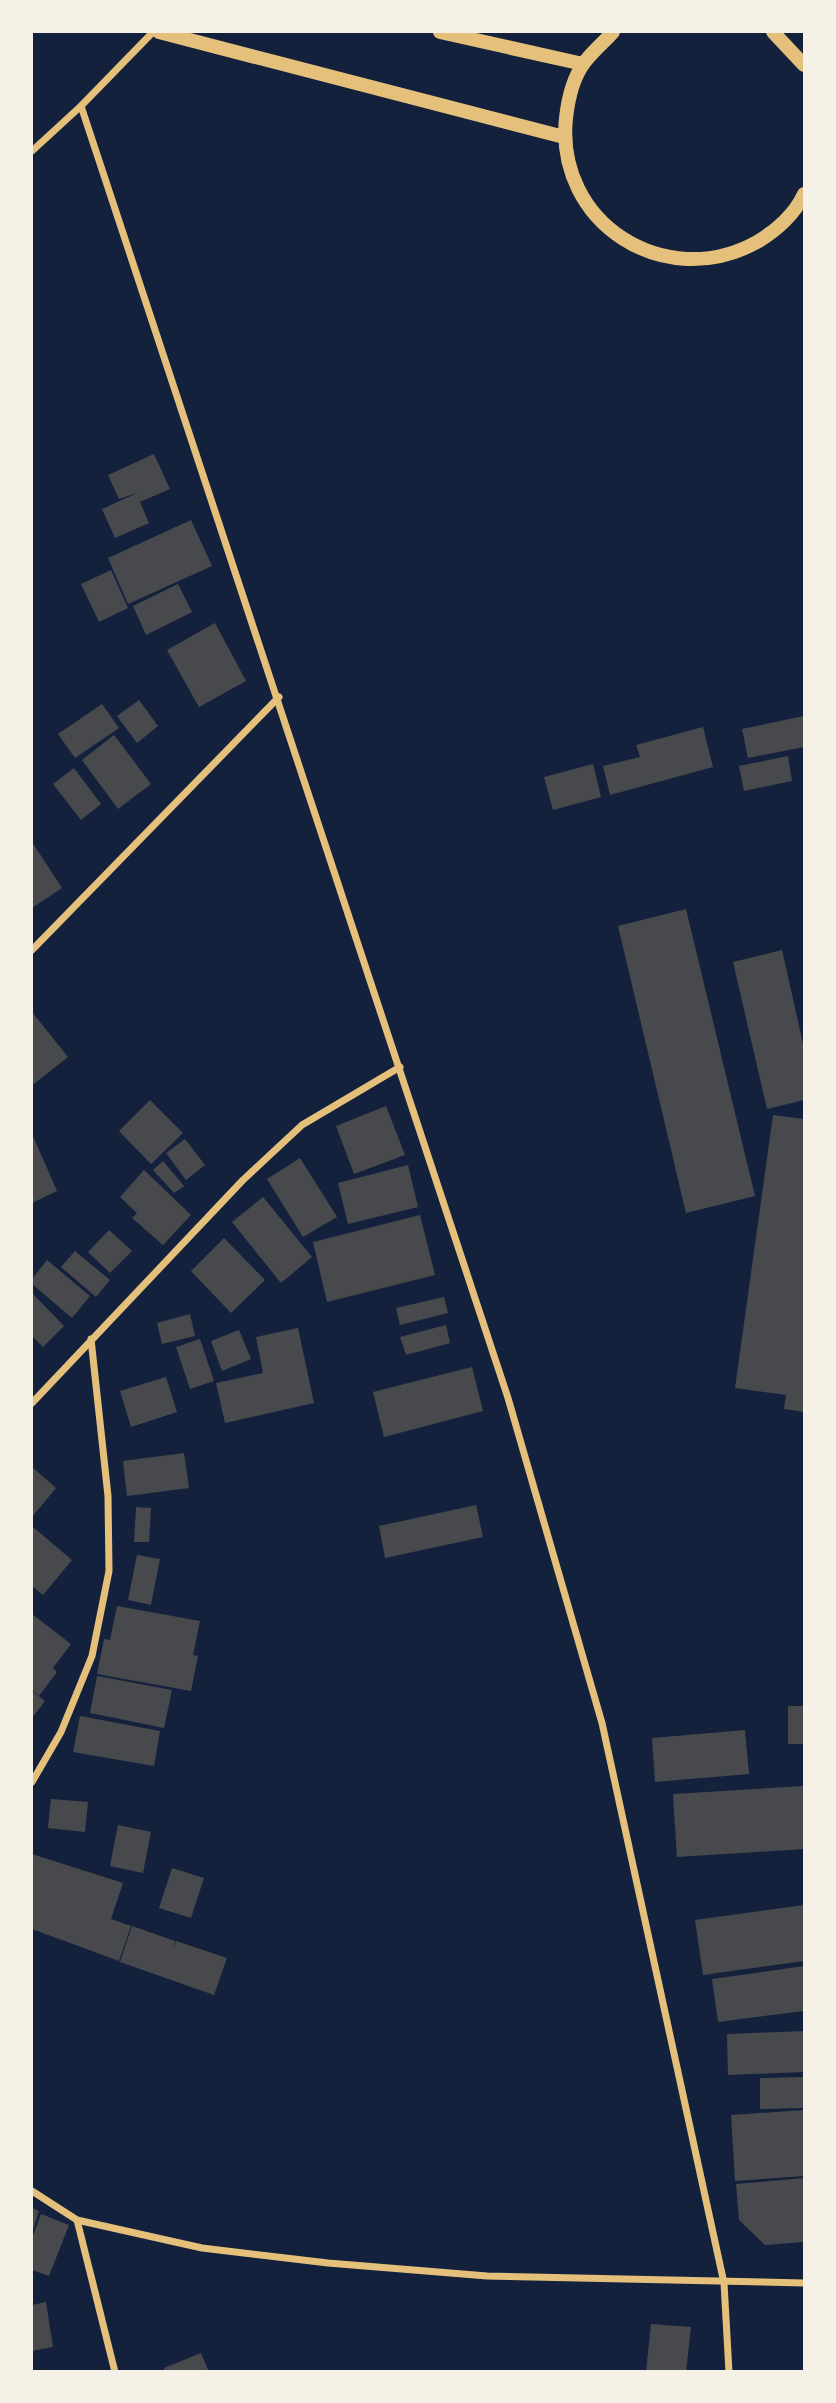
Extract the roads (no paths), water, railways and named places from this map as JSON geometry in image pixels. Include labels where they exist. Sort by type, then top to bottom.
[{"type":"main road","points":[[159,32],[564,137]]},
{"type":"main road","points":[[440,32],[583,64]]},
{"type":"main road","points":[[613,32],[583,64],[568,100],[564,137],[573,177],[592,212],[621,238],[657,256],[697,260],[737,253],[772,233],[803,201]]},
{"type":"main road","points":[[773,32],[804,65]]},
{"type":"street","points":[[32,150],[81,106],[153,32]]},
{"type":"street","points":[[81,106],[279,697],[331,870],[400,1067],[508,1398],[602,1723],[724,2283],[729,2371]]},
{"type":"street","points":[[32,950],[279,697]]},
{"type":"street","points":[[32,1403],[243,1180],[302,1125],[400,1067]]},
{"type":"street","points":[[32,1782],[61,1732],[92,1656],[109,1571],[108,1496],[91,1339]]},
{"type":"street","points":[[32,2191],[77,2220],[202,2248],[328,2263],[486,2276],[804,2283]]},
{"type":"street","points":[[77,2220],[115,2371]]}]
